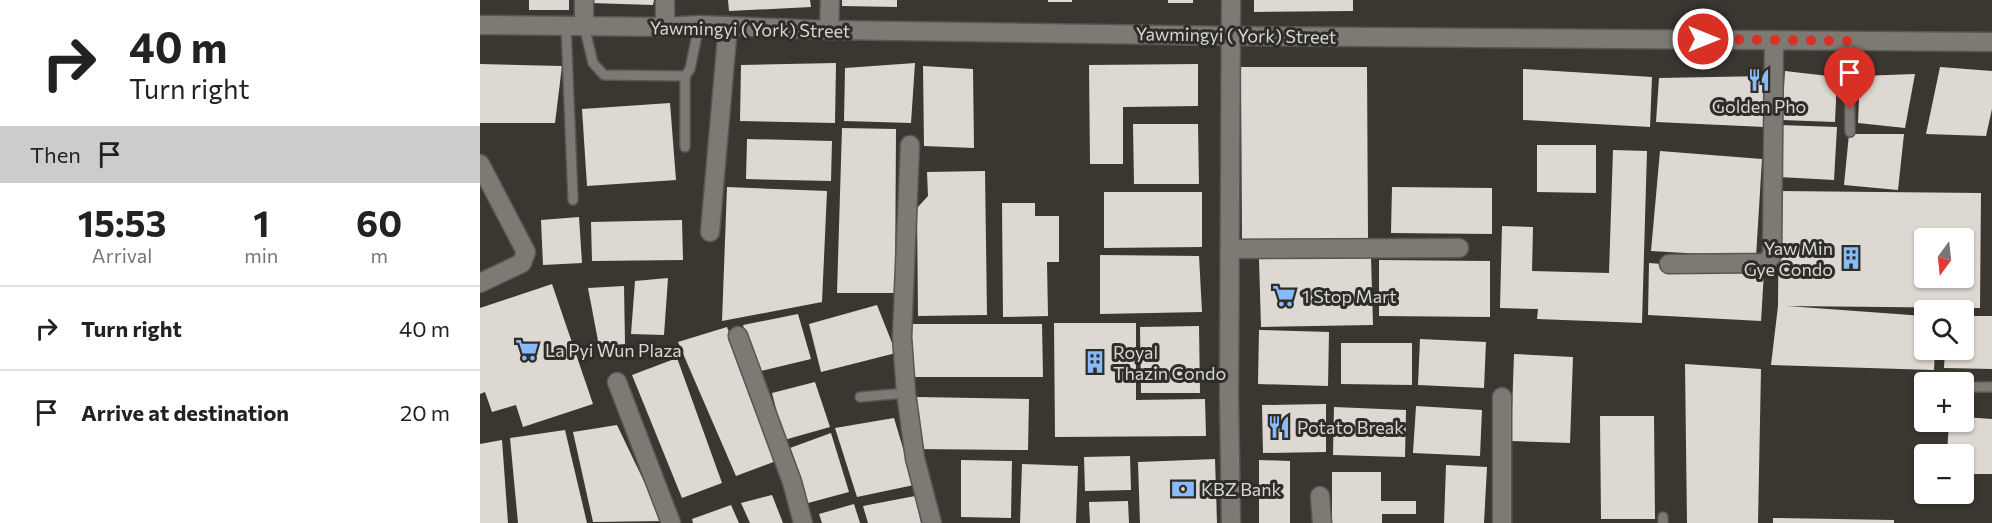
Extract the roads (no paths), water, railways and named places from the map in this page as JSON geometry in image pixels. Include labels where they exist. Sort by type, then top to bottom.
[{"type":"street","points":[[575,26],[584,0]]},
{"type":"street","points":[[664,0],[665,27]]},
{"type":"street","points":[[829,30],[830,0]]},
{"type":"street","points":[[1231,0],[1231,523]]},
{"type":"street","name":"Yawmingyi ( York) Street","points":[[480,25],[665,27],[699,25],[829,30],[1231,36],[1992,42]]},
{"type":"street","points":[[710,232],[728,26]]},
{"type":"street","points":[[1669,264],[1766,263],[1772,255],[1774,40]]},
{"type":"street","points":[[910,145],[902,337],[906,393],[915,458],[932,523]]},
{"type":"street","points":[[480,164],[526,252],[522,263],[480,284]]},
{"type":"street","points":[[1230,249],[1459,248]]},
{"type":"street","points":[[738,336],[792,482],[803,523]]},
{"type":"street","points":[[617,381],[671,523]]},
{"type":"street","points":[[1502,398],[1502,523]]},
{"type":"street","points":[[1320,496],[1323,523]]},
{"type":"lane","points":[[685,147],[685,76],[690,69],[699,25]]},
{"type":"lane","points":[[575,26],[593,63],[604,75],[685,76]]},
{"type":"lane","points":[[573,200],[575,26]]},
{"type":"lane","points":[[1849,41],[1850,132]]},
{"type":"lane","points":[[1976,387],[1992,387]]},
{"type":"lane","points":[[860,397],[906,393]]},
{"type":"place","name":"Golden Pho","points":[[1759,80]]},
{"type":"place","name":"Yaw Min Gye Condo","points":[[1851,258]]},
{"type":"place","name":"1 Stop Mart","points":[[1284,296]]},
{"type":"place","name":"La Pyi Wun Plaza","points":[[527,350]]},
{"type":"place","name":"Royal Thazin Condo","points":[[1095,362]]},
{"type":"place","name":"Potato Break","points":[[1279,427]]},
{"type":"place","name":"KBZ Bank","points":[[1183,489]]}]
